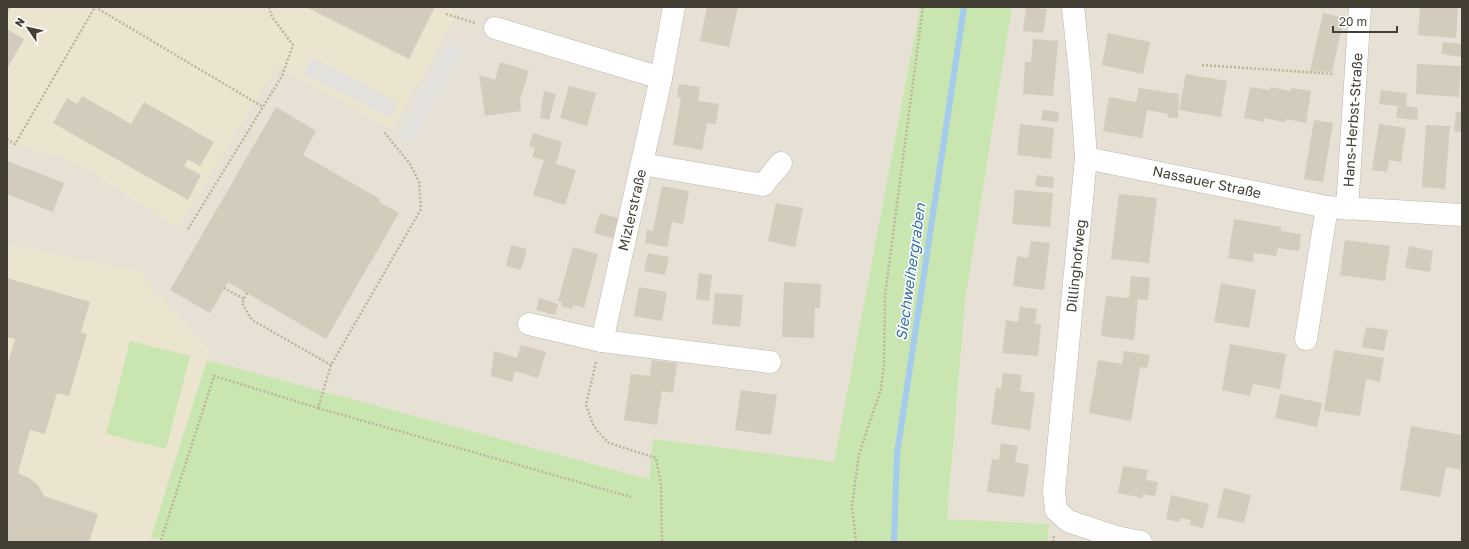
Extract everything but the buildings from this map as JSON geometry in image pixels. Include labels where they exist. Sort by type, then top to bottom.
[{"type":"street","name":"Mizlerstraße","points":[[602,341],[661,78],[674,7]]},
{"type":"street","name":"Dillinghofweg","points":[[1073,7],[1080,73],[1086,158],[1054,491],[1056,510],[1068,521],[1141,542]]},
{"type":"street","name":"Hans-Herbst-Straße","points":[[1337,208],[1356,76],[1360,7]]},
{"type":"street","points":[[495,28],[661,78]]},
{"type":"street","name":"Nassauer Straße","points":[[1086,158],[1337,208],[1462,215]]},
{"type":"street","points":[[642,164],[762,185],[781,163]]},
{"type":"street","points":[[1306,339],[1337,208]]},
{"type":"street","points":[[529,324],[602,341],[770,362]]},
{"type":"path","points":[[7,139],[15,144],[96,7],[263,107]]},
{"type":"path","points":[[188,229],[282,76],[293,45],[272,17],[269,7]]},
{"type":"path","points":[[856,542],[852,505],[859,454],[881,389],[884,363],[885,295],[923,7]]},
{"type":"path","points":[[446,14],[495,28]]},
{"type":"path","points":[[1202,65],[1356,76]]},
{"type":"path","points":[[318,408],[331,365],[421,209],[419,182],[410,164],[384,132]]},
{"type":"path","points":[[224,288],[244,299]]},
{"type":"path","points":[[247,293],[242,303],[252,320],[331,365]]},
{"type":"path","points":[[602,341],[589,387],[586,405],[593,424],[598,432],[609,442],[656,458],[661,485],[662,542]]},
{"type":"path","points":[[161,540],[214,376],[318,408],[631,497]]},
{"type":"shaded area","points":[[7,7],[920,7],[834,463],[653,439],[649,479],[207,360],[151,537],[168,542],[7,542]]},
{"type":"shaded area","points":[[7,7],[461,7],[392,130],[277,66],[178,228],[75,162],[7,141]]},
{"type":"shaded area","points":[[1012,7],[1462,7],[1462,542],[1048,542],[1049,525],[947,519],[965,302]]},
{"type":"shaded area","points":[[448,40],[462,48],[413,144],[398,136]]},
{"type":"shaded area","points":[[312,57],[397,102],[390,118],[304,73]]},
{"type":"shaded area","points":[[7,244],[139,271],[210,352],[151,542],[7,542]]},
{"type":"green space","points":[[920,7],[1012,7],[965,302],[947,519],[1049,524],[1048,542],[168,542],[151,537],[207,360],[649,479],[653,439],[834,462]]},
{"type":"green space","points":[[130,341],[190,356],[166,449],[106,434]]},
{"type":"waterway","name":"Siechweihergraben","points":[[894,542],[897,454],[964,7]]}]
